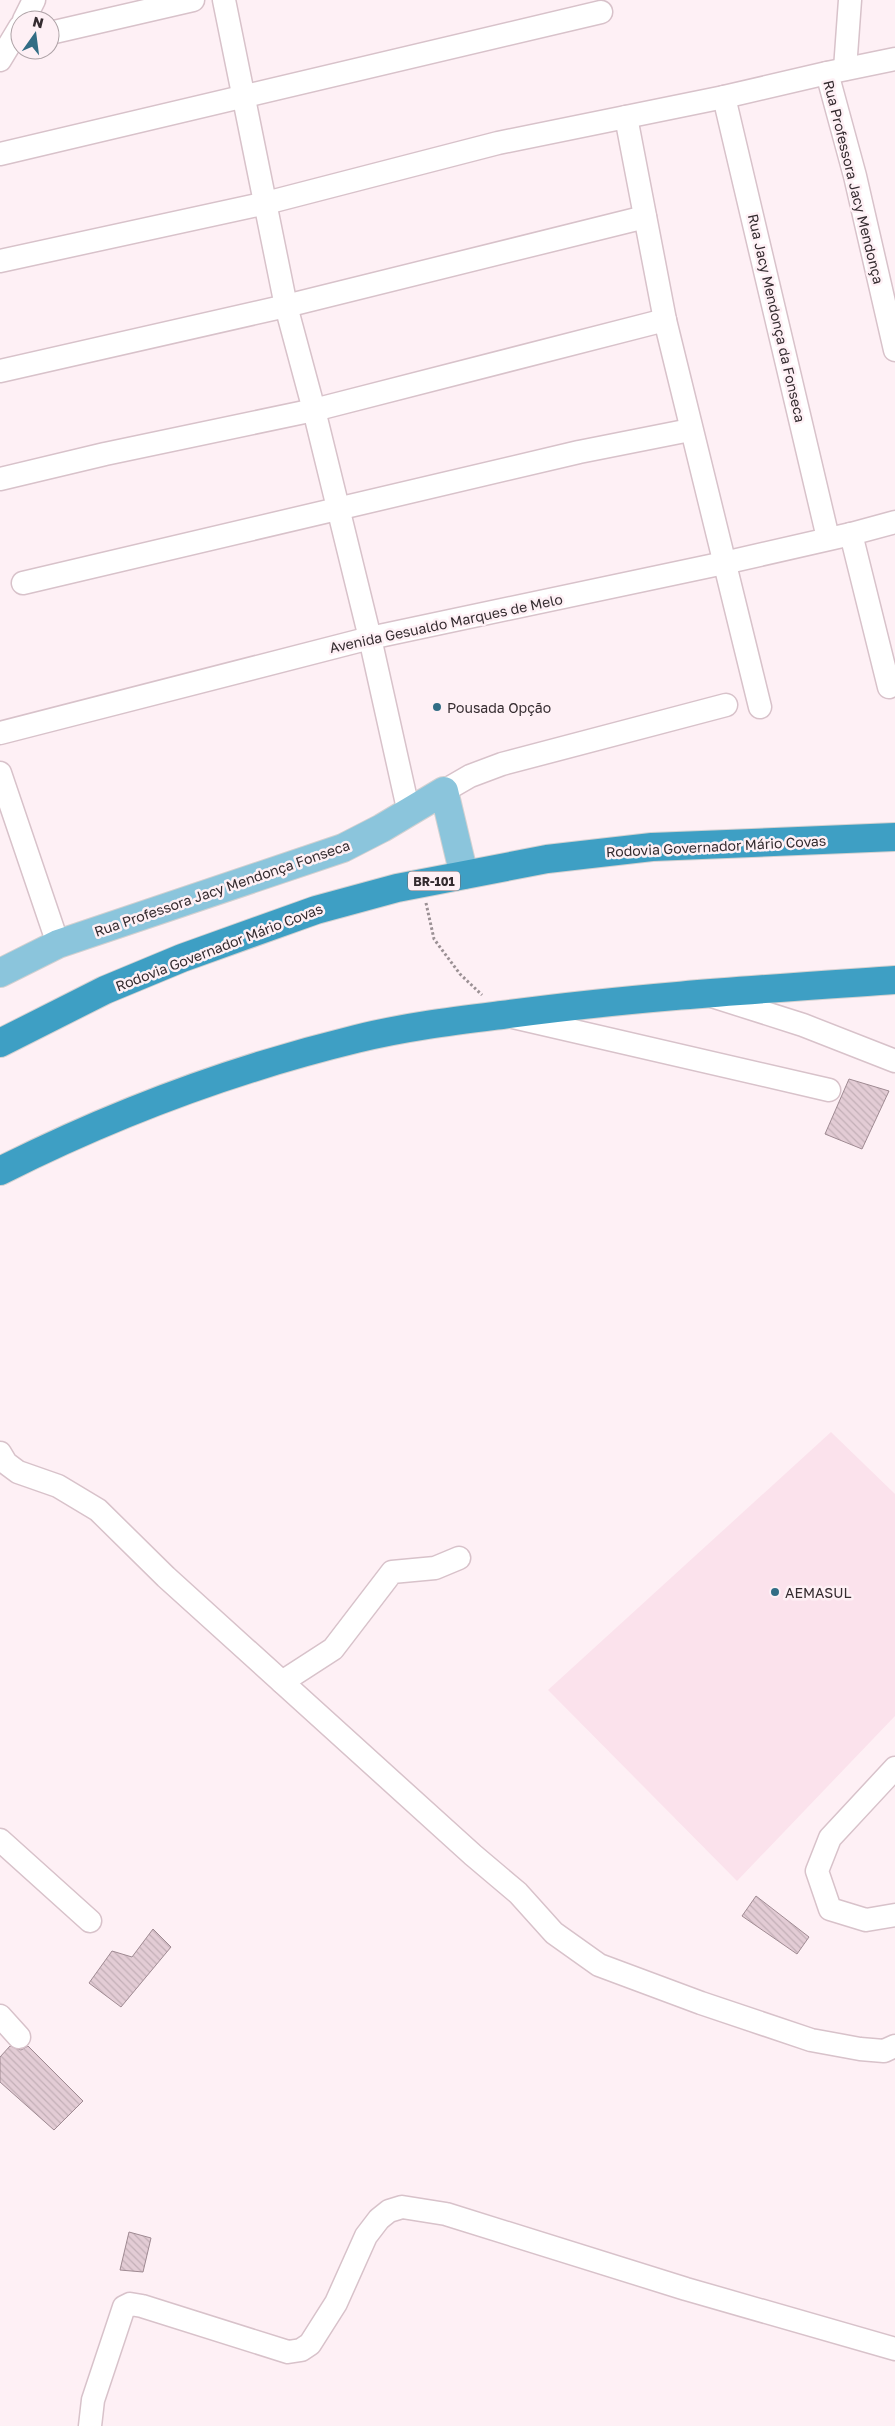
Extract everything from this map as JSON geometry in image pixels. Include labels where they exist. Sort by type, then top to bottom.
[{"type":"highway","name":"Rodovia Governador Mário Covas","points":[[1,1040],[105,990],[182,958],[316,910],[422,883],[547,859],[652,847],[895,837]]},
{"type":"highway","points":[[1,1170],[59,1142],[144,1106],[254,1068],[357,1039],[503,1014],[587,1003],[701,992],[895,980]]},
{"type":"main road","name":"Rua Professora Jacy Mendonça Fonseca","points":[[0,973],[58,944],[343,848],[409,813],[444,791]]},
{"type":"main road","points":[[444,791],[464,875]]},
{"type":"street","points":[[60,32],[193,0]]},
{"type":"street","points":[[224,0],[286,306],[339,510],[409,813]]},
{"type":"street","name":"Rua Professora Jacy Mendonça","points":[[850,0],[836,71],[854,176],[895,350]]},
{"type":"street","points":[[0,154],[601,12]]},
{"type":"street","points":[[0,261],[266,203],[498,143],[724,97],[895,59]]},
{"type":"street","name":"Rua Jacy Mendonça da Fonseca","points":[[724,97],[828,538]]},
{"type":"street","points":[[626,117],[664,320],[760,707]]},
{"type":"street","points":[[0,371],[286,306],[645,217]]},
{"type":"street","points":[[0,479],[105,454],[314,410],[664,320]]},
{"type":"street","points":[[23,583],[339,510],[578,452],[690,430]]},
{"type":"street","name":"Avenida Gesualdo Marques de Melo","points":[[0,733],[370,638],[724,563],[852,534],[895,522]]},
{"type":"street","points":[[852,534],[889,687]]},
{"type":"street","name":"Rua Professora Jacy Mendonça Fonseca","points":[[444,791],[470,776],[502,764],[726,705]]},
{"type":"street","points":[[0,773],[58,944]]},
{"type":"street","points":[[701,992],[803,1025],[895,1061]]},
{"type":"street","points":[[503,1014],[829,1090]]},
{"type":"street","points":[[0,1453],[6,1462],[18,1472],[58,1486],[98,1510],[166,1577],[473,1855],[518,1892],[554,1933],[599,1965],[811,2040],[860,2050],[884,2051],[895,2046]]},
{"type":"street","points":[[282,1682],[333,1649],[392,1572],[435,1568],[459,1558]]},
{"type":"street","points":[[895,1768],[830,1838],[817,1871],[830,1909],[866,1920],[895,1915]]},
{"type":"street","points":[[0,1840],[90,1921]]},
{"type":"street","points":[[0,2016],[19,2037]]},
{"type":"street","points":[[90,2426],[93,2400],[124,2307],[130,2304],[142,2306],[288,2352],[301,2350],[310,2344],[336,2303],[366,2236],[379,2219],[389,2211],[402,2207],[446,2214],[686,2289],[895,2349]]},
{"type":"path","points":[[422,883],[434,939],[460,974],[503,1014]]},
{"type":"shaded area","name":"AEMASUL","points":[[831,1432],[895,1494],[895,1716],[737,1881],[548,1690]]},
{"type":"building","points":[[849,1079],[889,1091],[862,1149],[825,1134]]},
{"type":"building","points":[[756,1896],[809,1937],[797,1954],[742,1916]]},
{"type":"building","points":[[153,1929],[171,1947],[121,2007],[89,1983],[112,1951],[132,1957]]},
{"type":"building","points":[[10,2046],[21,2050],[28,2046],[83,2101],[54,2130],[0,2082],[0,2057]]},
{"type":"building","points":[[129,2232],[151,2238],[143,2272],[120,2270]]},
{"type":"place","name":"Pousada Opção","points":[[437,707]]},
{"type":"place","name":"AEMASUL","points":[[775,1592]]}]
